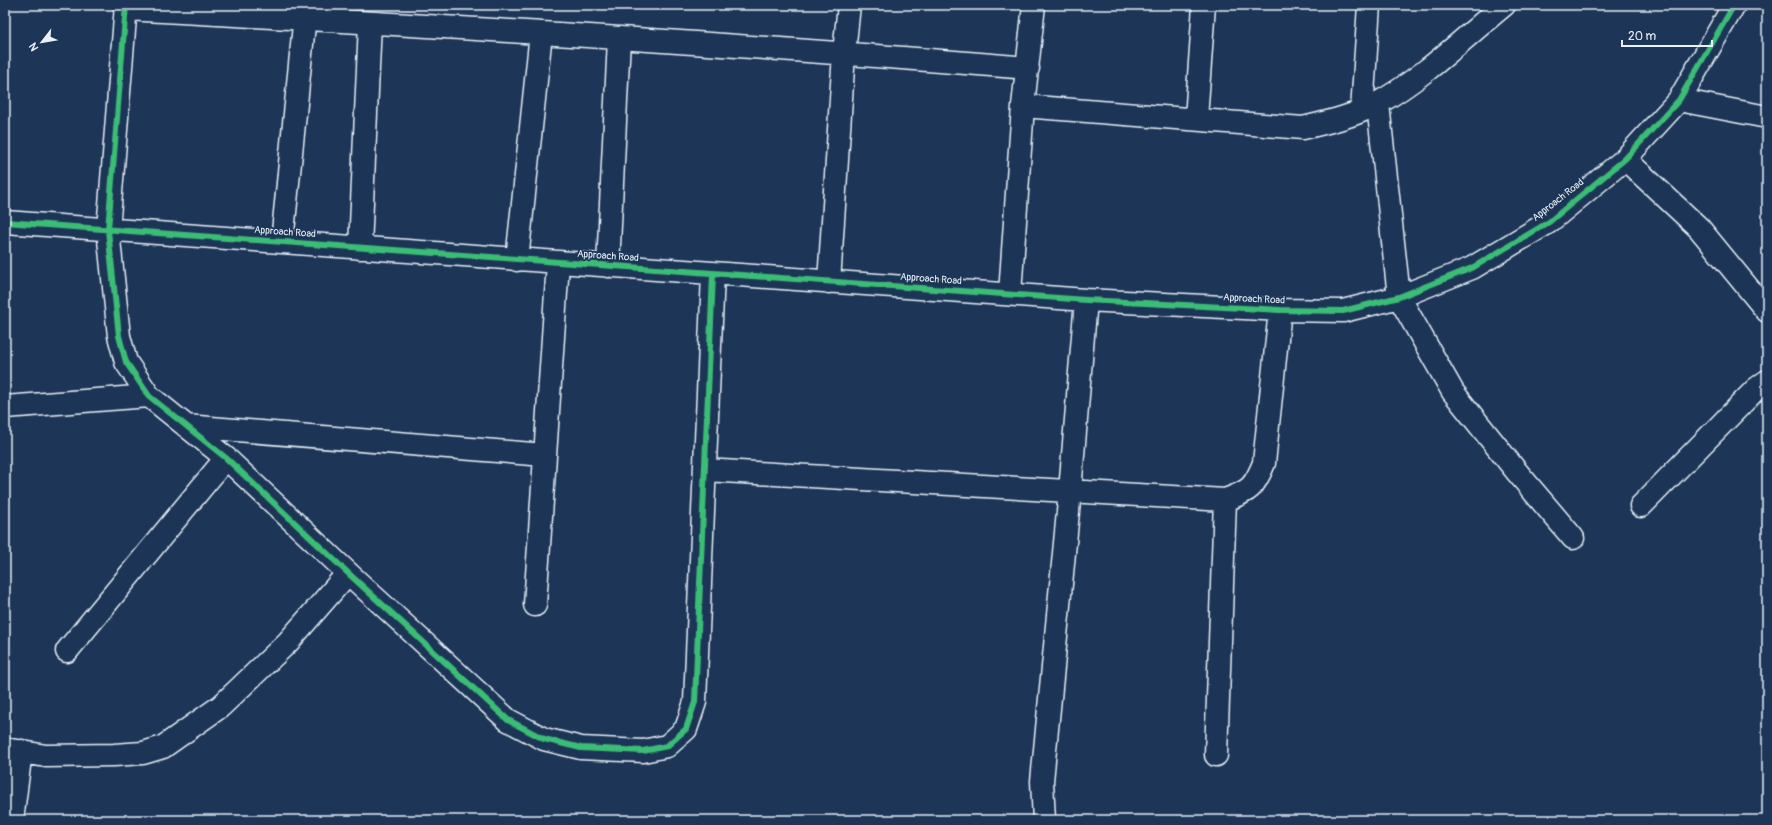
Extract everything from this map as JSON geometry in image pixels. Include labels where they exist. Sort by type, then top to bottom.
[{"type":"street","points":[[829,282],[844,52],[849,5]]},
{"type":"street","points":[[1010,294],[1023,106],[1034,5]]},
{"type":"street","points":[[1196,119],[1204,5]]},
{"type":"street","points":[[1369,5],[1370,107],[1399,298],[1453,392],[1517,472],[1573,538]]},
{"type":"street","points":[[1023,106],[1303,128],[1336,121],[1370,107],[1410,83],[1504,5]]},
{"type":"street","name":"Approach Road","points":[[5,222],[1086,300],[1280,310],[1343,311],[1399,298],[1472,268],[1549,222],[1625,159],[1679,100],[1734,5]]},
{"type":"street","points":[[713,274],[695,702],[686,729],[667,746],[643,751],[581,748],[544,739],[508,720],[348,573],[226,458],[149,396],[126,362],[119,336],[108,230],[125,7],[305,12],[370,23],[844,52],[1028,68]]},
{"type":"street","points":[[282,242],[305,12]]},
{"type":"street","points":[[360,248],[370,23]]},
{"type":"street","points":[[517,260],[541,33]]},
{"type":"street","points":[[608,266],[619,38]]},
{"type":"street","points":[[1679,100],[1767,117]]},
{"type":"street","points":[[1625,159],[1699,228],[1767,311]]},
{"type":"street","points":[[535,605],[558,263]]},
{"type":"street","points":[[1044,820],[1042,781],[1070,491],[1086,300]]},
{"type":"street","points":[[705,470],[1225,500],[1245,493],[1256,481],[1264,463],[1280,310]]},
{"type":"street","points":[[1641,506],[1756,389],[1767,381]]},
{"type":"street","points":[[5,406],[149,396]]},
{"type":"street","points":[[186,426],[545,455]]},
{"type":"street","points":[[67,651],[226,458]]},
{"type":"street","points":[[1216,755],[1225,500]]},
{"type":"street","points":[[12,820],[13,750],[46,756],[114,756],[143,753],[163,747],[221,706],[288,642],[348,573]]},
{"type":"cycle path","points":[[126,5],[108,230],[119,336],[126,362],[149,396],[226,458],[348,573],[508,720],[544,739],[581,748],[643,751],[667,746],[686,729],[695,702],[713,274]]},
{"type":"cycle path","points":[[5,222],[1086,300],[1280,310],[1343,311],[1399,297],[1472,268],[1549,222],[1625,159],[1679,100],[1734,5]]}]
